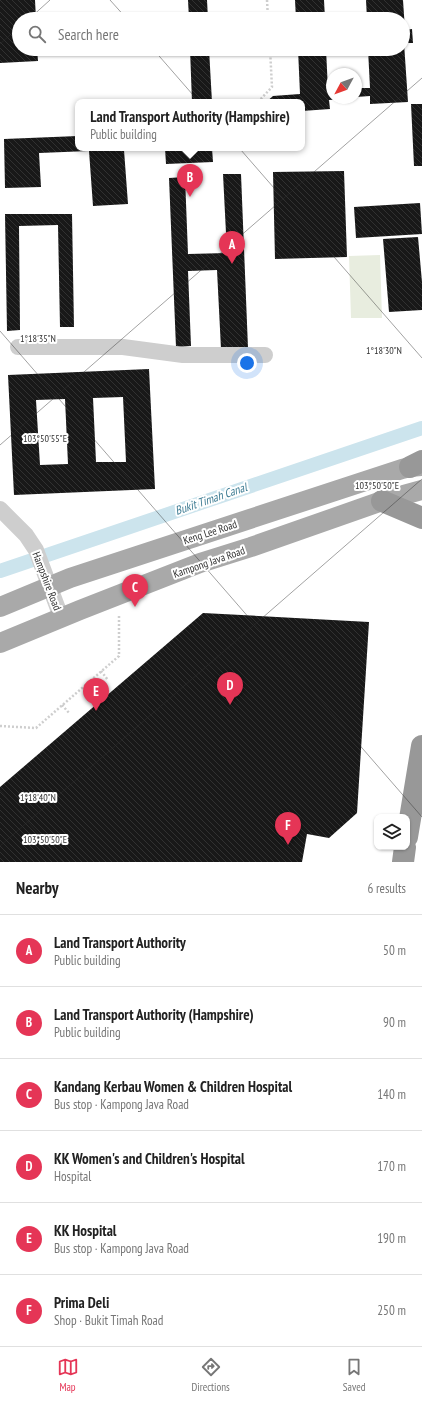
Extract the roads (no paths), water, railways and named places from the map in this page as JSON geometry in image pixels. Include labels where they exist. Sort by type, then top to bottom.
[{"type":"highway","points":[[382,501],[422,518]]},
{"type":"highway","points":[[410,819],[422,746]]},
{"type":"highway","points":[[403,862],[405,850]]},
{"type":"main road","name":"Keng Lee Road","points":[[0,607],[47,580],[70,578],[418,465]]},
{"type":"main road","name":"Kampong Java Road","points":[[0,643],[61,617],[200,564],[382,501],[422,490]]},
{"type":"street","points":[[18,347],[123,347],[183,355],[265,354]]},
{"type":"street","name":"Hampshire Road","points":[[0,509],[26,535],[36,550],[61,617]]},
{"type":"waterway","name":"Bukit Timah Canal","points":[[0,571],[422,428]]},
{"type":"place","name":"Land Transport Authority (Hampshire)","points":[[190,197]]},
{"type":"place","name":"Land Transport Authority","points":[[232,264]]},
{"type":"place","name":"Kandang Kerbau Women & Children Hospital","points":[[135,607]]},
{"type":"place","name":"KK Women's and Children's Hospital","points":[[230,705]]},
{"type":"place","name":"KK Hospital","points":[[96,711]]},
{"type":"place","name":"Prima Deli","points":[[288,845]]}]
